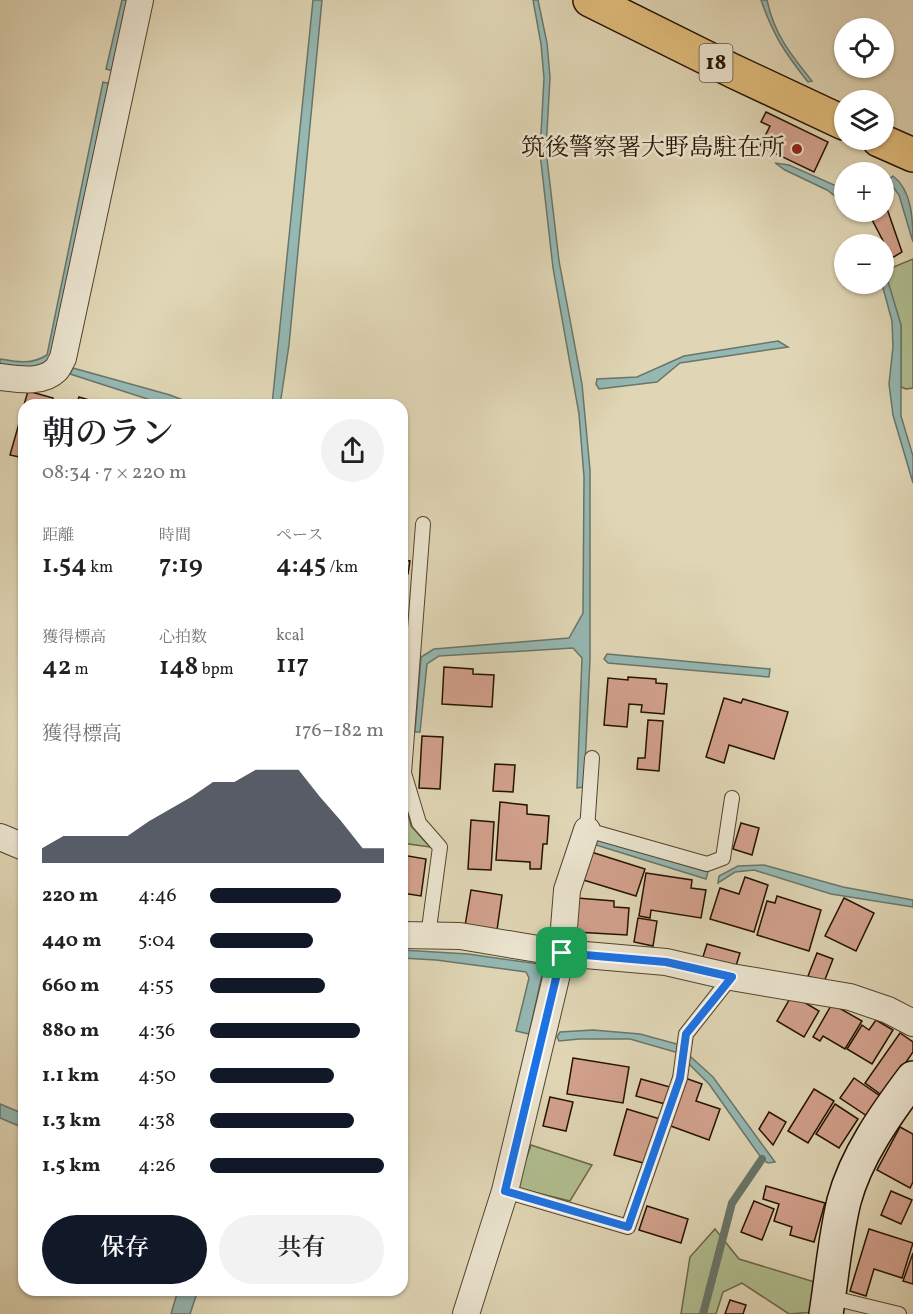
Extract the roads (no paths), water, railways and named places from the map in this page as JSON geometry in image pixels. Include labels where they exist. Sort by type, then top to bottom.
[{"type":"main road","name":"18","points":[[590,0],[834,118]]},
{"type":"main road","points":[[894,147],[913,155]]},
{"type":"main road","points":[[827,1305],[835,1244],[845,1199],[857,1168],[888,1112],[913,1078]]},
{"type":"street","points":[[0,377],[24,380],[41,378],[56,370],[63,358],[140,0]]},
{"type":"street","points":[[466,1314],[505,1191],[562,953],[567,890],[587,830]]},
{"type":"street","points":[[0,837],[18,844]]},
{"type":"street","points":[[408,935],[460,936],[562,953],[666,962],[732,977],[850,996],[888,1010],[913,1023]]},
{"type":"lane","points":[[408,721],[423,524]]},
{"type":"lane","points":[[592,758],[587,830],[707,864],[723,858],[732,798]]},
{"type":"lane","points":[[408,786],[419,823],[440,847],[428,936]]},
{"type":"lane","points":[[505,1191],[628,1227],[680,1078],[686,1034],[732,977]]},
{"type":"lane","points":[[827,1305],[898,1314]]},
{"type":"water","points":[[122,0],[129,0],[113,71],[106,69]]},
{"type":"water","points":[[313,0],[322,0],[289,345],[281,399],[273,399]]},
{"type":"water","points":[[533,0],[538,0],[547,43],[550,77],[546,150],[559,261],[582,384],[590,470],[590,659],[584,787],[577,788],[582,658],[573,648],[439,656],[427,664],[420,732],[415,732],[421,657],[434,649],[569,638],[583,613],[584,477],[579,414],[553,268],[540,153],[544,78]]},
{"type":"water","points":[[761,0],[767,0],[779,34],[790,53],[812,81],[808,82],[786,53],[770,24]]},
{"type":"water","points":[[103,82],[111,84],[53,355],[35,367],[0,366],[0,359],[30,361],[47,355]]},
{"type":"water","points":[[775,163],[789,165],[834,185],[834,195],[827,190]]},
{"type":"water","points":[[894,177],[908,197],[912,215],[913,242],[899,195],[894,188]]},
{"type":"water","points":[[885,294],[892,294],[901,325],[901,416],[913,456],[913,483],[893,415],[889,384],[893,347],[892,321]]},
{"type":"water","points":[[778,341],[788,347],[680,363],[657,382],[599,389],[596,384],[597,379],[637,377],[684,356]]},
{"type":"water","points":[[73,368],[180,399],[147,399],[70,374]]},
{"type":"water","points":[[607,654],[770,669],[769,677],[608,663],[604,659]]},
{"type":"water","points":[[595,839],[708,872],[706,879],[593,844]]},
{"type":"water","points":[[764,865],[843,887],[913,900],[913,907],[831,894],[754,870],[735,872],[718,883],[719,876],[738,866]]},
{"type":"water","points":[[408,950],[468,954],[539,964],[542,975],[529,1034],[516,1031],[529,978],[526,972],[408,958]]},
{"type":"water","points":[[593,1030],[640,1034],[677,1044],[678,1050],[675,1052],[630,1039],[559,1041],[557,1037],[560,1032]]},
{"type":"water","points":[[691,1057],[713,1077],[775,1162],[768,1163],[762,1159],[709,1084],[687,1062],[687,1058]]},
{"type":"water","points":[[0,1104],[18,1112],[18,1126],[0,1118]]},
{"type":"water","points":[[176,1296],[196,1296],[190,1314],[171,1314]]},
{"type":"waterway","points":[[703,1314],[732,1203],[762,1159]]},
{"type":"place","name":"筑後警察署大野島駐在所","points":[[797,149]]}]
